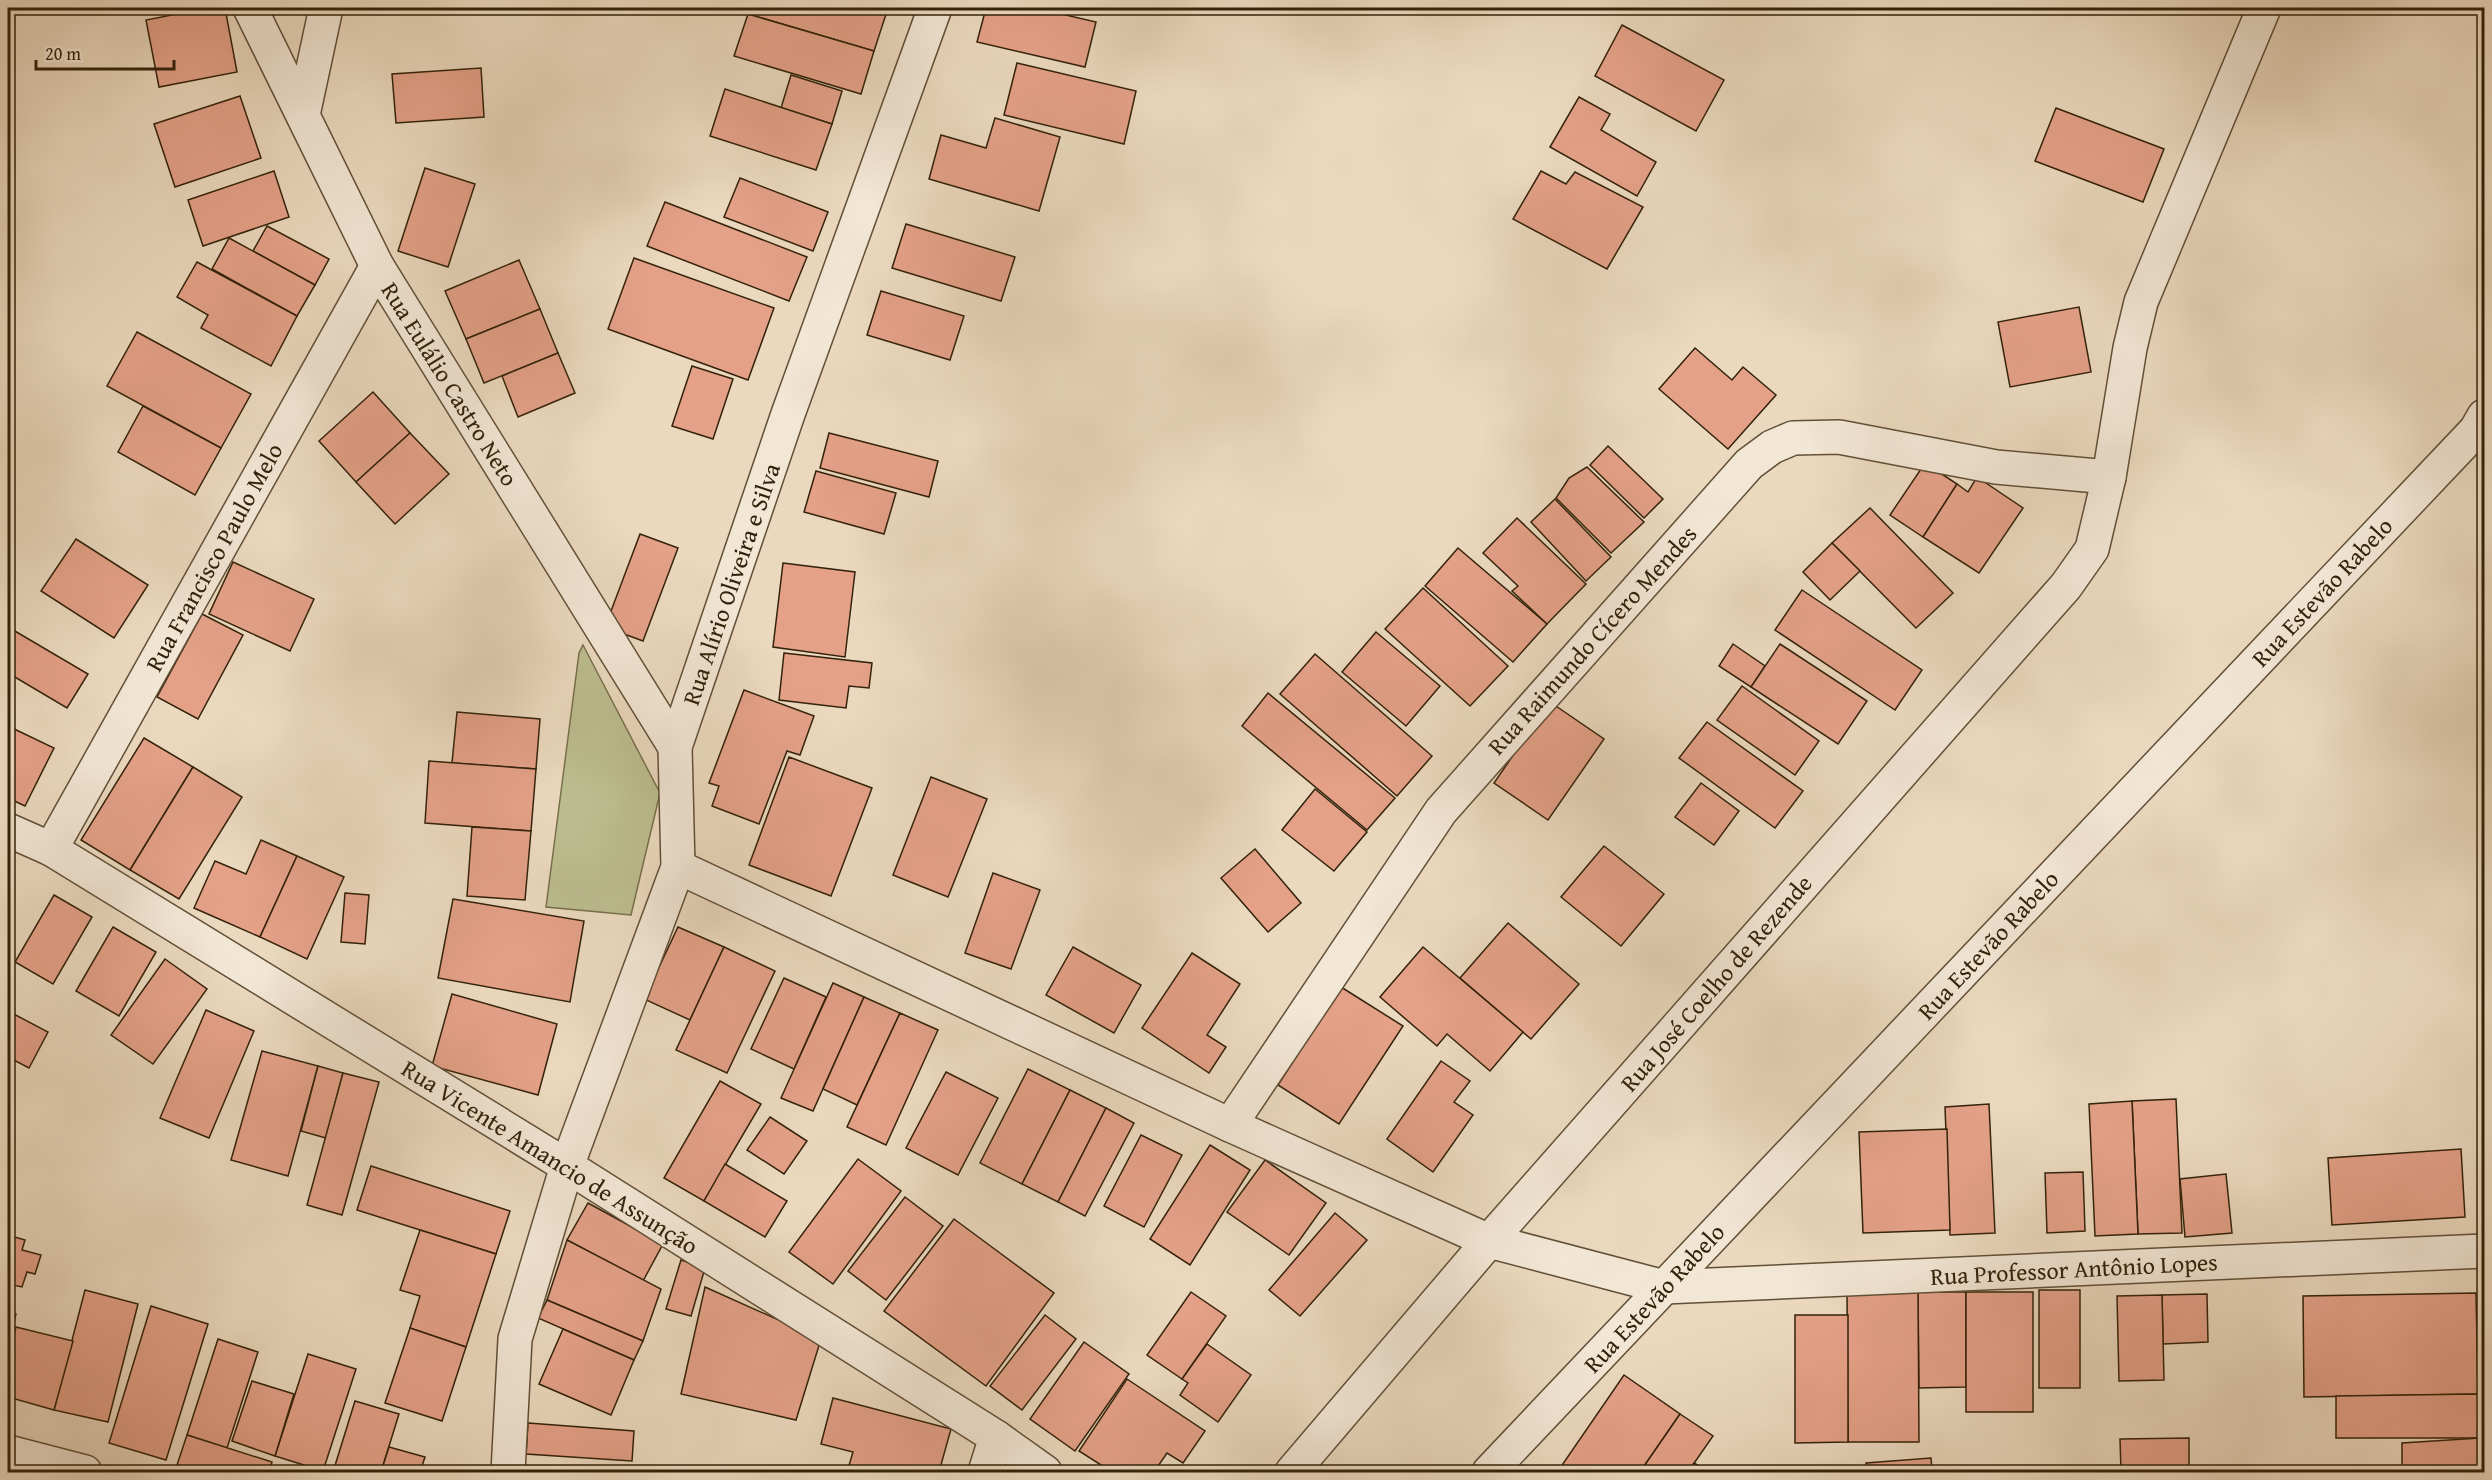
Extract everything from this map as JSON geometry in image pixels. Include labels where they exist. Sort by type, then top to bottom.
[{"type":"street","name":"Rua Eulálio Castro Neto","points":[[250,8],[377,266],[675,747]]},
{"type":"street","points":[[303,115],[326,8]]},
{"type":"street","name":"Rua Alírio Oliveira e Silva","points":[[508,1473],[515,1339],[567,1166],[678,867],[675,747],[788,414],[935,8]]},
{"type":"street","name":"Rua José Coelho de Rezende","points":[[1292,1473],[1489,1241],[2066,586],[2092,549],[2109,477],[2130,348],[2141,302],[2264,8]]},
{"type":"street","name":"Rua Francisco Paulo Melo","points":[[51,849],[377,266]]},
{"type":"street","name":"Rua Estevão Rabelo","points":[[1489,1473],[2482,425]]},
{"type":"street","name":"Rua Raimundo Cícero Mendes","points":[[1230,1125],[1441,811],[1749,464],[1772,447],[1794,438],[1839,437],[1996,468],[2109,477]]},
{"type":"street","name":"Rua Vicente Amancio de Assunção","points":[[8,830],[51,849],[567,1166],[996,1437],[1045,1473]]},
{"type":"street","name":"Rua Professor Antônio Lopes","points":[[678,867],[1230,1125],[1489,1241],[1664,1287],[2484,1251]]},
{"type":"street","points":[[985,1473],[996,1437]]},
{"type":"street","points":[[8,1452],[85,1473]]},
{"type":"green space","points":[[583,645],[660,793],[631,915],[546,907],[579,653]]},
{"type":"building","points":[[208,8],[225,8],[237,72],[159,87],[146,20]]},
{"type":"building","points":[[750,8],[888,8],[874,51],[748,14]]},
{"type":"building","points":[[986,8],[1036,8],[1096,22],[1085,67],[977,42]]},
{"type":"building","points":[[1052,8],[1075,8],[1073,14]]},
{"type":"building","points":[[1654,8],[1680,8],[1678,14]]},
{"type":"building","points":[[748,14],[874,51],[861,94],[734,56]]},
{"type":"building","points":[[1622,25],[1724,80],[1696,131],[1595,76]]},
{"type":"building","points":[[1017,63],[1136,91],[1124,144],[1004,115]]},
{"type":"building","points":[[481,68],[484,117],[396,123],[392,74]]},
{"type":"building","points":[[791,75],[842,91],[832,124],[781,108]]},
{"type":"building","points":[[725,89],[832,124],[816,170],[710,136]]},
{"type":"building","points":[[240,96],[261,158],[175,187],[154,124]]},
{"type":"building","points":[[1579,97],[1610,114],[1601,130],[1656,162],[1637,196],[1550,147]]},
{"type":"building","points":[[2056,108],[2164,149],[2143,202],[2035,161]]},
{"type":"building","points":[[995,118],[1060,137],[1039,211],[929,179],[941,135],[986,148]]},
{"type":"building","points":[[425,168],[475,184],[448,267],[398,251]]},
{"type":"building","points":[[274,171],[289,217],[203,246],[188,200]]},
{"type":"building","points":[[1541,171],[1566,184],[1575,172],[1643,207],[1607,269],[1513,219]]},
{"type":"building","points":[[740,178],[828,212],[813,251],[724,217]]},
{"type":"building","points":[[665,202],[807,257],[789,301],[647,246]]},
{"type":"building","points":[[906,224],[1015,257],[1001,301],[892,268]]},
{"type":"building","points":[[267,226],[329,259],[315,285],[253,251]]},
{"type":"building","points":[[229,238],[315,285],[297,316],[212,269]]},
{"type":"building","points":[[634,258],[774,308],[748,380],[608,329]]},
{"type":"building","points":[[519,260],[540,309],[466,339],[445,291]]},
{"type":"building","points":[[197,262],[297,316],[271,366],[201,328],[208,315],[177,297]]},
{"type":"building","points":[[881,291],[964,316],[950,360],[867,335]]},
{"type":"building","points":[[2079,307],[2091,372],[2010,387],[1998,322]]},
{"type":"building","points":[[540,309],[558,353],[484,383],[466,339]]},
{"type":"building","points":[[137,332],[251,394],[221,448],[107,386]]},
{"type":"building","points":[[1695,348],[1732,380],[1743,367],[1776,395],[1728,449],[1659,389]]},
{"type":"building","points":[[558,353],[575,393],[518,417],[502,376]]},
{"type":"building","points":[[692,366],[733,379],[713,439],[672,426]]},
{"type":"building","points":[[373,392],[410,433],[356,482],[319,441]]},
{"type":"building","points":[[143,406],[221,448],[195,495],[118,452]]},
{"type":"building","points":[[410,433],[449,474],[395,524],[356,482]]},
{"type":"building","points":[[829,433],[938,461],[929,497],[820,468]]},
{"type":"building","points":[[1608,446],[1663,499],[1644,518],[1590,465]]},
{"type":"building","points":[[1925,463],[1957,484],[1923,537],[1890,515]]},
{"type":"building","points":[[1587,467],[1644,522],[1611,553],[1556,498],[1569,478]]},
{"type":"building","points":[[816,471],[896,493],[884,534],[804,512]]},
{"type":"building","points":[[1977,477],[2023,508],[1979,573],[1923,537],[1957,484],[1968,492]]},
{"type":"building","points":[[1555,499],[1611,557],[1586,581],[1531,522]]},
{"type":"building","points":[[1870,508],[1953,593],[1916,628],[1832,543]]},
{"type":"building","points":[[1517,518],[1586,584],[1547,624],[1512,591],[1518,586],[1483,553]]},
{"type":"building","points":[[640,534],[678,548],[643,641],[605,627]]},
{"type":"building","points":[[76,539],[148,585],[114,638],[41,591]]},
{"type":"building","points":[[1832,543],[1860,571],[1830,600],[1803,572]]},
{"type":"building","points":[[1458,548],[1547,624],[1513,662],[1425,586]]},
{"type":"building","points":[[233,562],[314,599],[290,651],[209,614]]},
{"type":"building","points":[[783,563],[855,572],[845,657],[773,647]]},
{"type":"building","points":[[1423,588],[1508,666],[1470,706],[1385,629]]},
{"type":"building","points":[[1802,590],[1922,670],[1895,710],[1775,630]]},
{"type":"building","points":[[202,614],[243,635],[198,719],[157,697]]},
{"type":"building","points":[[8,627],[88,674],[67,708],[8,673]]},
{"type":"building","points":[[1376,632],[1440,686],[1406,726],[1342,672]]},
{"type":"building","points":[[1733,644],[1765,666],[1751,687],[1719,666]]},
{"type":"building","points":[[1780,644],[1867,701],[1838,744],[1751,687]]},
{"type":"building","points":[[784,653],[872,663],[869,688],[849,686],[846,708],[779,700]]},
{"type":"building","points":[[1315,654],[1432,756],[1397,796],[1280,694]]},
{"type":"building","points":[[1742,686],[1819,741],[1795,775],[1717,720]]},
{"type":"building","points":[[744,690],[814,716],[800,755],[787,751],[759,824],[712,806],[719,786],[709,783]]},
{"type":"building","points":[[1268,693],[1395,798],[1367,830],[1242,726]]},
{"type":"building","points":[[1550,702],[1604,739],[1548,820],[1494,783]]},
{"type":"building","points":[[457,712],[540,719],[536,769],[452,763]]},
{"type":"building","points":[[1707,722],[1803,791],[1775,828],[1679,758]]},
{"type":"building","points":[[8,726],[54,748],[25,806],[8,798]]},
{"type":"building","points":[[144,738],[193,767],[130,870],[81,840]]},
{"type":"building","points":[[789,757],[872,788],[831,896],[749,865]]},
{"type":"building","points":[[429,761],[536,769],[531,831],[425,823]]},
{"type":"building","points":[[193,767],[242,797],[179,899],[130,870]]},
{"type":"building","points":[[931,777],[987,799],[948,897],[893,875]]},
{"type":"building","points":[[1701,783],[1739,811],[1714,845],[1675,817]]},
{"type":"building","points":[[1315,789],[1367,832],[1334,871],[1282,830]]},
{"type":"building","points":[[472,827],[531,831],[525,900],[467,896]]},
{"type":"building","points":[[261,840],[297,856],[260,937],[194,908],[215,861],[246,874]]},
{"type":"building","points":[[1604,846],[1664,894],[1621,946],[1561,897]]},
{"type":"building","points":[[1255,849],[1301,903],[1268,932],[1221,878]]},
{"type":"building","points":[[297,856],[344,877],[307,959],[260,937]]},
{"type":"building","points":[[993,873],[1040,890],[1011,969],[965,953]]},
{"type":"building","points":[[345,893],[369,895],[365,944],[341,942]]},
{"type":"building","points":[[54,895],[92,917],[53,984],[15,962]]},
{"type":"building","points":[[453,899],[584,921],[570,1002],[438,978]]},
{"type":"building","points":[[1508,923],[1579,984],[1531,1039],[1460,978]]},
{"type":"building","points":[[113,927],[156,952],[119,1016],[76,991]]},
{"type":"building","points":[[678,927],[724,947],[690,1020],[644,999]]},
{"type":"building","points":[[724,947],[775,971],[727,1073],[676,1050]]},
{"type":"building","points":[[1073,947],[1141,985],[1114,1033],[1046,995]]},
{"type":"building","points":[[1423,947],[1523,1032],[1490,1071],[1447,1034],[1437,1046],[1380,997]]},
{"type":"building","points":[[1192,953],[1240,984],[1207,1035],[1226,1047],[1209,1073],[1142,1028]]},
{"type":"building","points":[[165,959],[207,989],[153,1064],[111,1035]]},
{"type":"building","points":[[784,978],[826,997],[794,1069],[751,1049]]},
{"type":"building","points":[[833,983],[864,997],[813,1111],[781,1098]]},
{"type":"building","points":[[1341,987],[1403,1026],[1339,1124],[1278,1085]]},
{"type":"building","points":[[452,994],[557,1024],[538,1095],[432,1066]]},
{"type":"building","points":[[864,997],[900,1013],[857,1105],[823,1089]]},
{"type":"building","points":[[206,1010],[254,1031],[209,1138],[160,1118]]},
{"type":"building","points":[[8,1011],[48,1032],[29,1068],[8,1057]]},
{"type":"building","points":[[900,1013],[938,1030],[886,1145],[847,1127]]},
{"type":"building","points":[[262,1051],[318,1066],[288,1176],[231,1160]]},
{"type":"building","points":[[1441,1061],[1470,1081],[1454,1102],[1473,1115],[1433,1172],[1387,1139]]},
{"type":"building","points":[[318,1066],[343,1073],[326,1138],[301,1131]]},
{"type":"building","points":[[1028,1069],[1070,1090],[1022,1184],[980,1163]]},
{"type":"building","points":[[946,1072],[998,1098],[958,1175],[906,1148]]},
{"type":"building","points":[[343,1073],[379,1082],[342,1215],[307,1205]]},
{"type":"building","points":[[720,1081],[761,1104],[704,1201],[664,1178]]},
{"type":"building","points":[[1070,1090],[1106,1108],[1058,1202],[1022,1184]]},
{"type":"building","points":[[2176,1099],[2182,1233],[2138,1234],[2132,1101]]},
{"type":"building","points":[[2132,1101],[2138,1234],[2095,1236],[2089,1104]]},
{"type":"building","points":[[1989,1104],[1995,1233],[1950,1235],[1945,1107]]},
{"type":"building","points":[[1106,1108],[1134,1123],[1085,1216],[1058,1202]]},
{"type":"building","points":[[770,1117],[807,1141],[784,1174],[747,1150]]},
{"type":"building","points":[[1947,1129],[1950,1230],[1863,1233],[1859,1132]]},
{"type":"building","points":[[1141,1135],[1182,1155],[1144,1227],[1104,1206]]},
{"type":"building","points":[[1210,1145],[1250,1170],[1190,1265],[1150,1239]]},
{"type":"building","points":[[2461,1149],[2465,1217],[2332,1225],[2328,1158]]},
{"type":"building","points":[[858,1159],[901,1191],[833,1284],[789,1252]]},
{"type":"building","points":[[1265,1160],[1326,1203],[1289,1255],[1227,1212]]},
{"type":"building","points":[[725,1164],[787,1201],[765,1237],[704,1201]]},
{"type":"building","points":[[371,1166],[510,1211],[496,1254],[357,1210]]},
{"type":"building","points":[[2083,1172],[2085,1231],[2047,1233],[2045,1173]]},
{"type":"building","points":[[2226,1174],[2232,1233],[2185,1237],[2180,1179]]},
{"type":"building","points":[[905,1197],[943,1226],[886,1300],[848,1271]]},
{"type":"building","points":[[588,1203],[663,1244],[643,1281],[567,1240]]},
{"type":"building","points":[[1335,1213],[1367,1240],[1300,1316],[1269,1290]]},
{"type":"building","points":[[954,1219],[1054,1293],[986,1386],[884,1311]]},
{"type":"building","points":[[420,1230],[496,1254],[466,1347],[410,1328],[420,1296],[400,1290]]},
{"type":"building","points":[[8,1235],[25,1240],[22,1250],[41,1255],[35,1274],[27,1272],[22,1287],[8,1284]]},
{"type":"building","points":[[567,1240],[661,1289],[643,1341],[547,1300]]},
{"type":"building","points":[[681,1260],[705,1268],[691,1316],[666,1309]]},
{"type":"building","points":[[705,1287],[821,1339],[796,1420],[681,1394]]},
{"type":"building","points":[[85,1290],[138,1304],[108,1422],[54,1410]]},
{"type":"building","points":[[2039,1290],[2080,1290],[2080,1388],[2039,1388]]},
{"type":"building","points":[[1191,1292],[1226,1316],[1182,1379],[1147,1355]]},
{"type":"building","points":[[1918,1292],[1966,1292],[1966,1387],[1919,1388]]},
{"type":"building","points":[[1918,1292],[1919,1442],[1848,1442],[1847,1293]]},
{"type":"building","points":[[1966,1292],[2033,1292],[2033,1412],[1966,1412]]},
{"type":"building","points":[[2476,1293],[2478,1394],[2304,1397],[2303,1296]]},
{"type":"building","points":[[2207,1294],[2208,1342],[2163,1344],[2162,1295]]},
{"type":"building","points":[[2162,1295],[2164,1380],[2119,1381],[2117,1296]]},
{"type":"building","points":[[547,1300],[643,1341],[634,1360],[538,1318]]},
{"type":"building","points":[[151,1306],[208,1324],[166,1460],[109,1443]]},
{"type":"building","points":[[8,1311],[16,1314],[8,1345]]},
{"type":"building","points":[[1045,1315],[1076,1339],[1022,1410],[990,1386]]},
{"type":"building","points":[[1795,1315],[1848,1315],[1848,1442],[1795,1443]]},
{"type":"building","points":[[16,1327],[73,1341],[54,1410],[8,1397],[8,1361]]},
{"type":"building","points":[[410,1328],[466,1347],[442,1421],[385,1403]]},
{"type":"building","points":[[563,1329],[634,1360],[611,1415],[539,1384]]},
{"type":"building","points":[[218,1339],[258,1352],[227,1448],[187,1435]]},
{"type":"building","points":[[1084,1342],[1129,1374],[1075,1451],[1030,1419]]},
{"type":"building","points":[[1207,1344],[1251,1375],[1218,1422],[1180,1395],[1188,1383],[1182,1379]]},
{"type":"building","points":[[308,1354],[356,1369],[323,1471],[275,1456]]},
{"type":"building","points":[[1624,1375],[1680,1414],[1640,1472],[1558,1471]]},
{"type":"building","points":[[1127,1379],[1205,1431],[1183,1463],[1167,1453],[1154,1472],[1112,1472],[1079,1451]]},
{"type":"building","points":[[252,1381],[294,1394],[275,1456],[232,1441]]},
{"type":"building","points":[[2478,1394],[2480,1438],[2336,1438],[2336,1396]]},
{"type":"building","points":[[833,1398],[951,1429],[939,1472],[847,1472],[853,1452],[821,1444]]},
{"type":"building","points":[[355,1401],[399,1414],[381,1472],[333,1472]]},
{"type":"building","points":[[1680,1414],[1713,1436],[1688,1472],[1640,1472]]},
{"type":"building","points":[[528,1423],[634,1431],[632,1461],[526,1454]]},
{"type":"building","points":[[187,1435],[272,1462],[269,1472],[175,1471]]},
{"type":"building","points":[[2189,1438],[2189,1472],[2121,1472],[2120,1439]]},
{"type":"building","points":[[2480,1438],[2482,1472],[2402,1472],[2402,1443]]},
{"type":"building","points":[[389,1447],[425,1457],[420,1472],[381,1472]]},
{"type":"building","points":[[1931,1458],[1932,1472],[1866,1472],[1866,1463]]},
{"type":"building","points":[[1694,1463],[1709,1472],[1688,1472]]}]
